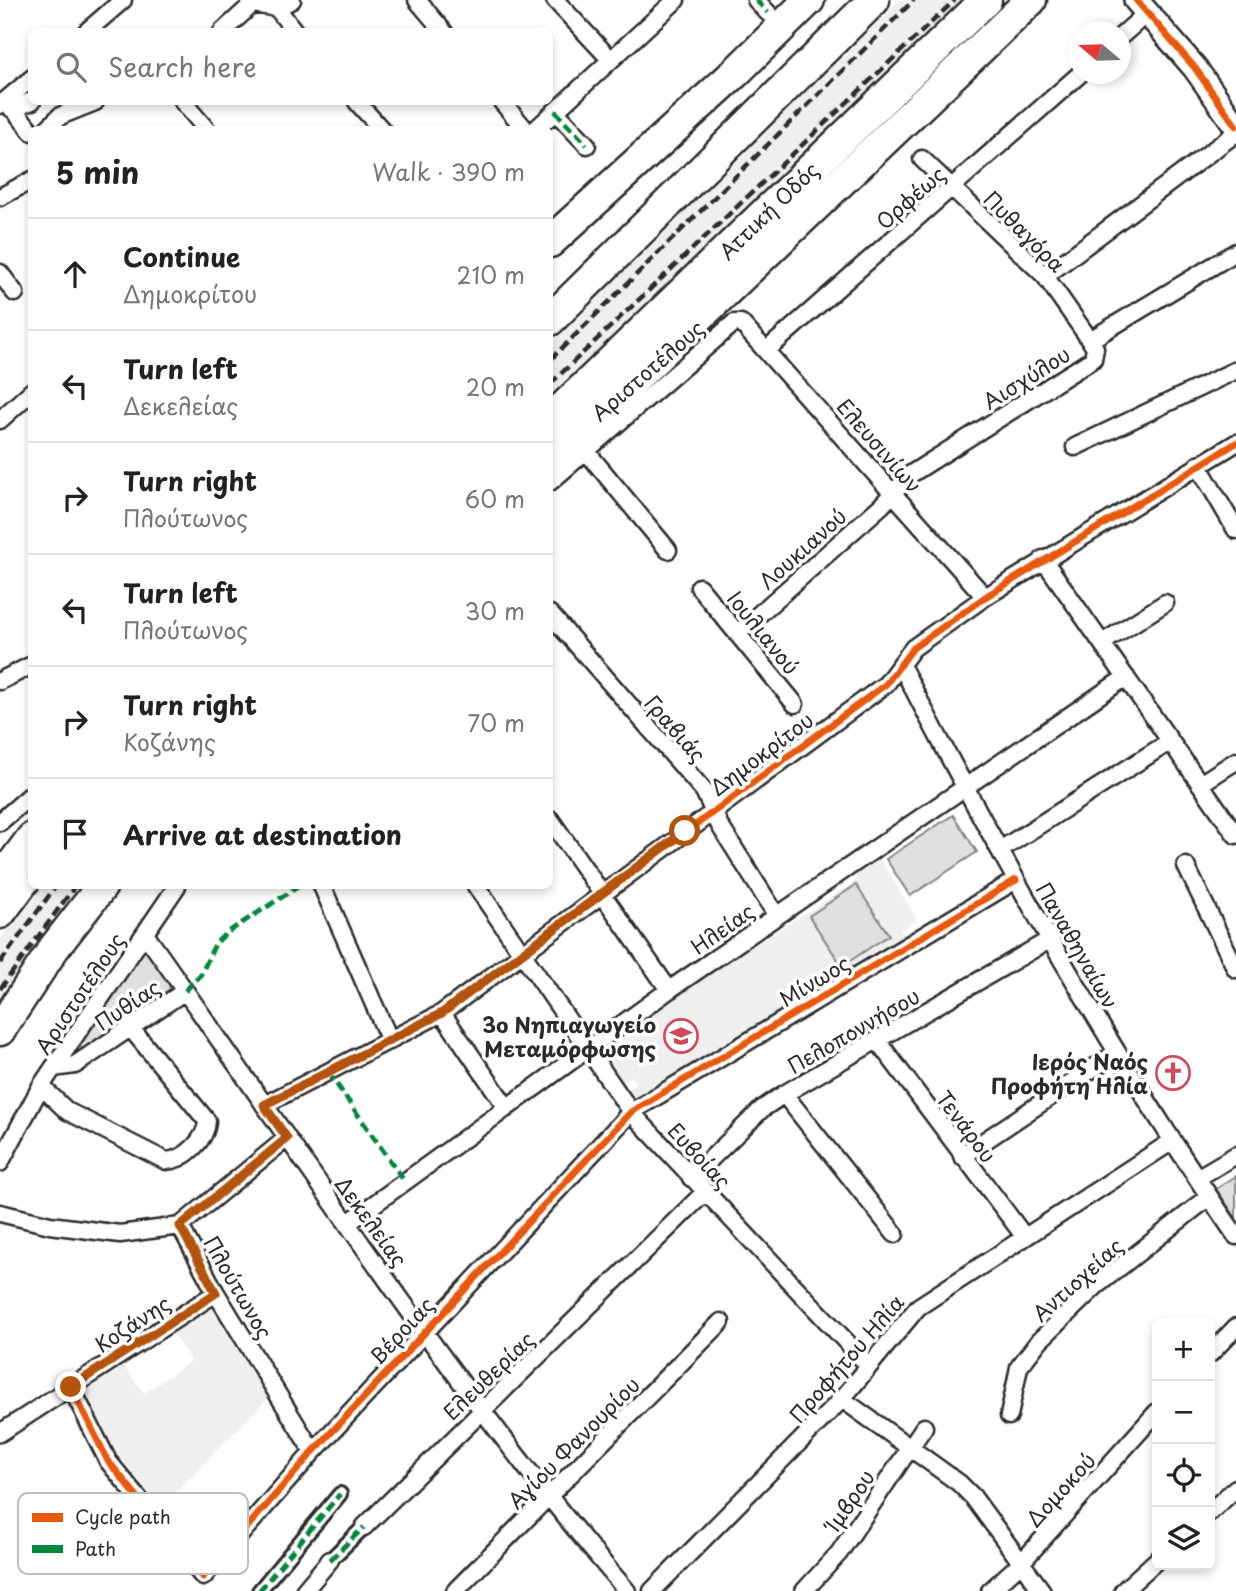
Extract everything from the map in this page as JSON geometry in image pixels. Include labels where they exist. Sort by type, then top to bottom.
[{"type":"highway","points":[[553,239],[735,73],[809,0]]},
{"type":"highway","points":[[553,317],[874,0]]},
{"type":"highway","name":"Αττική Οδός","points":[[553,417],[986,0]]},
{"type":"highway","points":[[553,453],[597,416],[1031,0]]},
{"type":"highway","points":[[0,881],[28,843]]},
{"type":"highway","points":[[0,913],[28,875]]},
{"type":"highway","points":[[0,1030],[54,948],[100,889]]},
{"type":"main road","points":[[1142,6],[1195,68],[1236,126]]},
{"type":"street","points":[[91,28],[123,0]]},
{"type":"street","points":[[277,8],[292,0]]},
{"type":"street","points":[[417,0],[440,28]]},
{"type":"street","points":[[555,0],[610,59]]},
{"type":"street","points":[[539,126],[676,0]]},
{"type":"street","points":[[756,0],[768,13]]},
{"type":"street","points":[[226,28],[255,2],[277,8],[292,28]]},
{"type":"street","points":[[1131,22],[1142,6]]},
{"type":"street","points":[[6,104],[28,82]]},
{"type":"street","name":"Ορφέως","points":[[767,350],[1069,84]]},
{"type":"street","points":[[6,104],[28,101]]},
{"type":"street","points":[[6,104],[28,128]]},
{"type":"street","points":[[50,126],[60,116],[88,105]]},
{"type":"street","points":[[186,105],[204,126]]},
{"type":"street","points":[[360,105],[378,126]]},
{"type":"street","points":[[505,105],[523,126]]},
{"type":"street","points":[[555,111],[587,145]]},
{"type":"street","points":[[1045,276],[1236,133]]},
{"type":"street","name":"Πυθαγόρα","points":[[922,159],[1045,276],[1090,340]]},
{"type":"street","points":[[0,197],[28,183]]},
{"type":"street","name":"Αισχύλου","points":[[892,491],[911,474],[1093,359],[1095,348],[1090,340],[1236,251]]},
{"type":"street","points":[[0,273],[15,293]]},
{"type":"street","name":"Αριστοτέλους","points":[[553,479],[734,323],[741,323]]},
{"type":"street","name":"Ελευσινίων","points":[[741,323],[985,597]]},
{"type":"street","points":[[1075,447],[1236,370]]},
{"type":"street","points":[[0,420],[28,395]]},
{"type":"street","name":"Δημοκρίτου","points":[[264,1105],[442,1013],[886,684],[913,648],[1043,559],[1236,443]]},
{"type":"street","points":[[586,451],[668,550]]},
{"type":"street","points":[[1198,466],[1236,530]]},
{"type":"street","name":"Λουκιανού","points":[[738,633],[881,506],[892,491]]},
{"type":"street","points":[[1043,559],[1236,835]]},
{"type":"street","name":"Ιουλιανού","points":[[699,587],[795,704]]},
{"type":"street","points":[[1102,643],[1166,603]]},
{"type":"street","name":"Γραβιάς","points":[[553,617],[704,791],[777,916]]},
{"type":"street","name":"Παναθηναίων","points":[[901,665],[965,789],[1116,1053],[1171,1142],[1236,1236]]},
{"type":"street","points":[[0,681],[28,667]]},
{"type":"street","name":"Ηλείας","points":[[348,1223],[669,990],[1126,677]]},
{"type":"street","points":[[1000,850],[1169,742]]},
{"type":"street","points":[[1200,784],[1236,761]]},
{"type":"street","points":[[0,822],[28,798]]},
{"type":"street","points":[[553,823],[669,990]]},
{"type":"street","points":[[1186,866],[1230,941],[1236,969]]},
{"type":"street","name":"Μίνωος","points":[[631,1112],[761,1031],[1016,880]]},
{"type":"street","name":"Αριστοτέλους","points":[[0,1163],[41,1086],[175,889]]},
{"type":"street","points":[[323,889],[390,1041]]},
{"type":"street","name":"Ευβοίας","points":[[478,889],[631,1112],[869,1366]]},
{"type":"street","name":"Δεκελείας","points":[[145,934],[287,1138],[548,1498],[627,1591]]},
{"type":"street","name":"Πελοποννήσου","points":[[691,1178],[762,1109],[784,1094],[1051,939]]},
{"type":"street","name":"Πυθίας","points":[[53,1068],[75,1065],[129,1026],[185,991]]},
{"type":"street","points":[[442,1013],[507,1108]]},
{"type":"street","points":[[41,1086],[67,1111],[166,1161],[182,1156],[203,1138],[207,1121],[129,1026]]},
{"type":"street","name":"Τενάρου","points":[[877,1040],[1024,1236]]},
{"type":"street","points":[[962,1156],[1116,1053]]},
{"type":"street","points":[[784,1094],[895,1234]]},
{"type":"street","name":"Βέροιας","points":[[248,1529],[313,1452],[631,1112]]},
{"type":"street","name":"Πλούτωνος","points":[[287,1138],[180,1226],[216,1293],[313,1452]]},
{"type":"street","name":"Προφήτου Ηλία","points":[[652,1591],[842,1399],[918,1307],[1171,1142]]},
{"type":"street","points":[[1197,1178],[1236,1155]]},
{"type":"street","name":"Ελευθερίας","points":[[304,1591],[330,1560],[705,1192]]},
{"type":"street","name":"Αντιοχείας","points":[[1009,1416],[1019,1367],[1039,1341],[1096,1286],[1209,1197]]},
{"type":"street","points":[[0,1213],[50,1225],[120,1234],[180,1226]]},
{"type":"street","name":"Κοζάνης","points":[[0,1433],[216,1293]]},
{"type":"street","name":"Αγίου Φανουρίου","points":[[455,1591],[721,1322]]},
{"type":"street","points":[[1215,1349],[1236,1327]]},
{"type":"street","points":[[71,1387],[108,1461],[132,1493]]},
{"type":"street","points":[[842,1399],[949,1475],[973,1497],[1042,1591]]},
{"type":"street","name":"Δομοκού","points":[[990,1591],[1021,1563],[1152,1418]]},
{"type":"street","name":"Ίμβρου","points":[[804,1591],[823,1574],[851,1537],[924,1427]]},
{"type":"street","points":[[1215,1507],[1236,1488]]},
{"type":"street","points":[[259,1591],[340,1494]]},
{"type":"street","points":[[1123,1591],[1152,1565]]},
{"type":"shaded area","points":[[900,0],[970,0],[553,399],[553,342]]},
{"type":"shaded area","points":[[953,815],[977,852],[910,896],[886,859]]},
{"type":"shaded area","points":[[880,859],[917,919],[900,930],[905,934],[634,1098],[628,1089],[636,1084],[631,1076],[623,1081],[603,1051],[622,1036],[627,1037],[634,1032],[636,1025],[710,973],[855,882],[856,873]]},
{"type":"shaded area","points":[[856,885],[889,935],[842,966],[809,916]]},
{"type":"shaded area","points":[[37,889],[85,889],[0,1006],[0,940]]},
{"type":"shaded area","points":[[143,950],[149,952],[169,982],[170,989],[83,1050],[79,1045]]},
{"type":"shaded area","points":[[1236,1176],[1236,1218],[1216,1189]]},
{"type":"shaded area","points":[[211,1306],[268,1398],[175,1493],[148,1493],[110,1443],[84,1388],[122,1364],[144,1393],[191,1361],[171,1332]]},
{"type":"railway","points":[[553,357],[914,0]]},
{"type":"railway","points":[[553,381],[955,0]]},
{"type":"railway","points":[[0,963],[54,889]]},
{"type":"railway","points":[[0,989],[73,889]]},
{"type":"marked path","points":[[756,0],[768,13]]},
{"type":"marked path","points":[[555,111],[587,145]]},
{"type":"marked path","points":[[185,991],[201,974],[215,944],[225,934],[294,889]]},
{"type":"marked path","points":[[328,1072],[405,1182]]},
{"type":"marked path","points":[[259,1591],[340,1494]]},
{"type":"marked path","points":[[330,1560],[364,1527]]},
{"type":"cycle path","points":[[1136,0],[1195,68],[1236,126]]},
{"type":"cycle path","points":[[264,1105],[442,1013],[886,684],[913,648],[985,597],[1236,443]]},
{"type":"cycle path","points":[[248,1526],[313,1452],[631,1112],[1016,880]]},
{"type":"cycle path","points":[[71,1387],[108,1461],[134,1493]]},
{"type":"cycle path","points":[[201,1574],[203,1577],[206,1574]]},
{"type":"place","name":"3ο Νηπιαγωγείο Μεταμόρφωσης","points":[[681,1036]]},
{"type":"place","name":"Ιερός Ναός Προφήτη Ηλία","points":[[1173,1073]]},
{"type":"route","points":[[71,1387],[216,1293],[180,1226],[287,1138],[264,1105],[442,1013],[685,831]]}]
